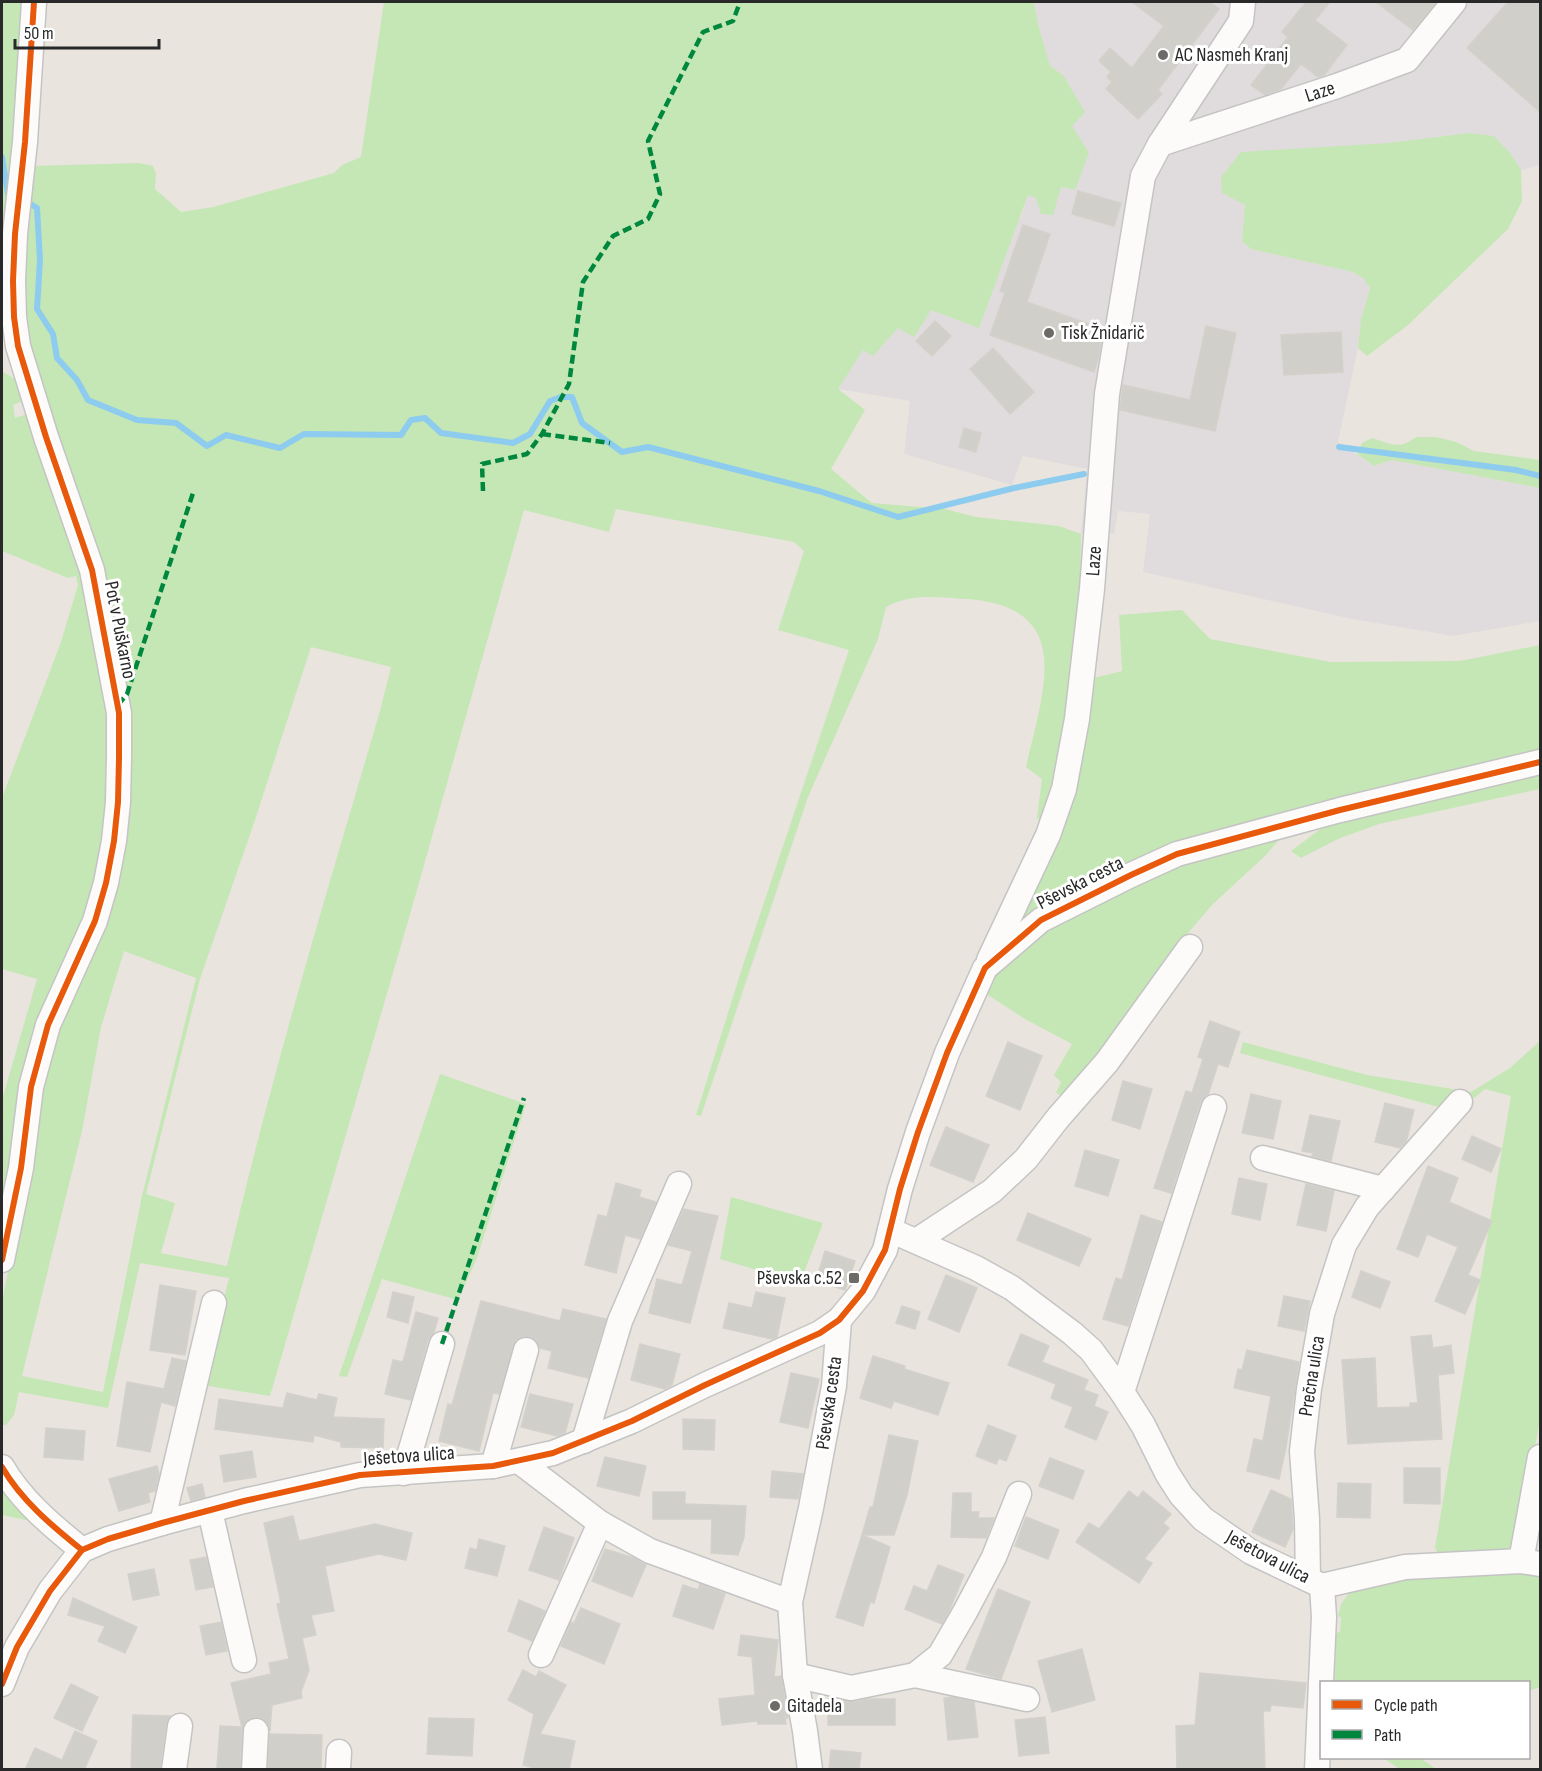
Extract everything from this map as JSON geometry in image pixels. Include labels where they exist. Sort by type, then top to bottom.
[{"type":"street","name":"Pot v Puškarno","points":[[2,1260],[21,1168],[31,1087],[48,1025],[94,921],[106,883],[114,842],[118,802],[119,713],[92,570],[46,437],[18,346],[14,317],[13,281],[17,213],[26,142],[34,2]]},
{"type":"street","name":"Laze","points":[[985,968],[1048,835],[1064,789],[1077,719],[1088,625],[1107,394],[1143,176],[1160,144],[1241,21],[1243,2]]},
{"type":"street","name":"Laze","points":[[1160,144],[1337,86],[1407,60],[1454,2]]},
{"type":"street","name":"Pševska cesta","points":[[810,1770],[795,1676],[790,1602],[811,1508],[834,1386],[839,1320],[852,1306],[873,1275],[885,1250],[900,1190],[922,1120],[947,1053],[985,968],[1041,920],[1178,854],[1340,810],[1540,762]]},
{"type":"street","points":[[915,1241],[992,1191],[1026,1159],[1107,1062],[1190,947]]},
{"type":"street","name":"Prečna ulica","points":[[1321,1681],[1324,1617],[1315,1582],[1302,1451],[1309,1389],[1322,1314],[1344,1245],[1367,1207],[1460,1102]]},
{"type":"street","points":[[1122,1392],[1214,1107]]},
{"type":"street","points":[[1263,1158],[1383,1189]]},
{"type":"street","points":[[584,1441],[620,1321],[679,1184]]},
{"type":"street","name":"Ješetova ulica","points":[[890,1230],[976,1268],[1012,1288],[1072,1333],[1091,1350],[1122,1392],[1143,1425],[1167,1473],[1181,1495],[1203,1519],[1251,1552],[1315,1582],[1405,1567],[1531,1562],[1540,1457]]},
{"type":"street","points":[[162,1523],[214,1303]]},
{"type":"street","name":"Ješetova ulica","points":[[2,1684],[10,1640],[82,1550],[108,1539],[162,1523],[244,1501],[360,1475],[493,1466],[554,1453],[632,1421],[809,1338],[839,1320]]},
{"type":"street","name":"Ješetova ulica","points":[[404,1473],[442,1344]]},
{"type":"street","points":[[493,1466],[526,1350]]},
{"type":"street","points":[[520,1462],[600,1523],[650,1551],[790,1602]]},
{"type":"street","points":[[2,1467],[20,1494],[82,1550]]},
{"type":"street","points":[[915,1676],[940,1655],[994,1557],[1019,1494]]},
{"type":"street","points":[[210,1511],[244,1659]]},
{"type":"street","points":[[541,1655],[600,1523]]},
{"type":"street","points":[[795,1676],[851,1688],[915,1676],[1027,1699]]},
{"type":"street","name":"Prečna ulica","points":[[1317,1770],[1320,1704]]},
{"type":"street","points":[[174,1770],[180,1726]]},
{"type":"street","points":[[254,1770],[256,1731]]},
{"type":"shaded area","points":[[1034,2],[1540,2],[1540,165],[1521,170],[1510,153],[1469,133],[1389,143],[1222,193],[1245,204],[1242,241],[1251,249],[1353,272],[1363,278],[1370,287],[1361,319],[1358,348],[1338,442],[1374,466],[1392,460],[1540,488],[1540,621],[1453,636],[1352,619],[1143,572],[1150,514],[1118,511],[1114,534],[1081,534],[1087,469],[1023,456],[1012,485],[904,454],[910,401],[838,389],[863,349],[874,355],[898,328],[931,310],[1021,217],[1028,195],[1036,198],[1061,187],[1075,190],[1072,126],[1063,75],[1050,66]]},
{"type":"green space","points":[[2,2],[27,2],[2,270]]},
{"type":"green space","points":[[384,2],[1034,2],[1050,66],[1063,75],[1085,112],[1072,126],[1089,153],[1075,190],[1061,187],[1053,215],[1041,214],[1036,198],[1028,195],[979,328],[931,310],[914,337],[898,328],[873,356],[863,350],[838,389],[865,410],[831,469],[872,503],[945,509],[976,517],[1059,526],[1081,534],[1080,591],[1073,673],[1055,792],[1041,824],[1037,817],[1042,779],[1026,767],[1044,683],[1044,658],[1039,636],[1025,618],[1002,605],[967,599],[915,598],[886,607],[878,639],[808,797],[701,1116],[696,1115],[743,965],[849,650],[778,630],[804,551],[794,542],[616,509],[609,532],[524,510],[413,904],[270,1396],[202,1385],[229,1278],[140,1263],[108,1408],[19,1392],[14,1415],[6,1425],[2,1425],[2,1301],[23,1199],[44,1058],[128,769],[32,371],[21,305],[31,166],[139,163],[153,166],[156,173],[155,189],[181,212],[213,207],[334,173],[342,165],[361,157]],"holes":[[[311,647],[391,667],[280,1057],[227,1266],[161,1253],[175,1203],[146,1194],[200,979]],[[124,951],[196,978],[142,1196],[103,1392],[22,1376],[82,1131],[101,1027]]]},
{"type":"green space","points":[[1469,133],[1494,136],[1510,153],[1521,170],[1522,201],[1508,229],[1408,325],[1367,356],[1358,348],[1361,319],[1370,288],[1363,278],[1353,272],[1251,249],[1242,241],[1245,205],[1222,193],[1221,177],[1241,152],[1389,143]]},
{"type":"green space","points":[[2,371],[16,380],[22,401],[13,405],[15,418],[27,414],[82,569],[109,706],[105,834],[92,891],[79,927],[2,1221],[2,1100],[37,979],[2,969],[2,798],[61,642],[78,585],[76,576],[68,578],[2,551]]},
{"type":"green space","points":[[1416,437],[1436,437],[1456,442],[1474,451],[1540,460],[1540,488],[1392,460],[1374,466],[1357,454],[1362,443],[1372,438],[1399,445]]},
{"type":"green space","points":[[1182,610],[1210,639],[1331,662],[1460,661],[1540,645],[1540,752],[1292,824],[1266,855],[1212,905],[1188,933],[1143,999],[1064,1097],[1056,1093],[1061,1082],[1054,1075],[1072,1044],[1025,1019],[985,993],[1094,678],[1122,671],[1119,615]]},
{"type":"green space","points":[[1540,771],[1540,789],[1379,824],[1338,839],[1301,858],[1291,851],[1322,828],[1340,819]]},
{"type":"green space","points":[[1540,1041],[1540,1419],[1516,1549],[1440,1556],[1435,1548],[1511,1096],[1485,1089],[1457,1112],[1240,1053],[1243,1042],[1367,1075],[1471,1092],[1510,1068]]},
{"type":"green space","points":[[440,1074],[526,1104],[477,1258],[458,1300],[382,1279],[347,1377],[339,1376]]},
{"type":"green space","points":[[731,1197],[823,1223],[800,1283],[720,1259]]},
{"type":"green space","points":[[2,1487],[40,1523],[2,1515]]},
{"type":"green space","points":[[1540,1570],[1540,1687],[1530,1691],[1530,1681],[1335,1681],[1336,1633],[1340,1632],[1341,1617],[1338,1616],[1341,1604],[1350,1592],[1404,1573]]},
{"type":"green space","points":[[1385,1759],[1421,1759],[1436,1769],[1399,1769]]},
{"type":"building","points":[[1132,2],[1210,2],[1219,9],[1158,90],[1162,94],[1138,119],[1106,89],[1112,82],[1107,77],[1111,72],[1099,61],[1110,48],[1132,68],[1164,26]]},
{"type":"building","points":[[1306,2],[1330,2],[1315,20],[1347,45],[1324,75],[1318,77],[1301,64],[1281,89],[1265,95],[1251,85],[1288,37],[1282,32]]},
{"type":"building","points":[[1376,2],[1436,2],[1413,30]]},
{"type":"building","points":[[1508,2],[1540,2],[1540,112],[1467,48]]},
{"type":"building","points":[[1078,191],[1121,203],[1114,226],[1072,214]]},
{"type":"building","name":"Tisk Žnidarič","points":[[1023,225],[1050,234],[1027,302],[1103,329],[1094,372],[990,335],[1005,293],[1000,291]]},
{"type":"building","points":[[935,321],[951,336],[932,356],[916,341]]},
{"type":"building","points":[[1206,326],[1236,333],[1215,431],[1120,410],[1123,385],[1190,400]]},
{"type":"building","points":[[1341,332],[1343,372],[1284,375],[1281,335]]},
{"type":"building","points":[[993,348],[1034,392],[1010,414],[970,369]]},
{"type":"building","points":[[964,428],[981,433],[976,452],[959,447]]},
{"type":"building","points":[[1210,1021],[1240,1032],[1228,1067],[1218,1064],[1208,1095],[1200,1103],[1171,1193],[1154,1188],[1186,1091],[1192,1093],[1203,1059],[1198,1057]]},
{"type":"building","points":[[1008,1042],[1042,1056],[1020,1110],[986,1096]]},
{"type":"building","points":[[1123,1081],[1152,1089],[1140,1129],[1112,1120]]},
{"type":"building","points":[[1251,1094],[1281,1101],[1273,1139],[1242,1133]]},
{"type":"building","points":[[1385,1103],[1414,1110],[1406,1142],[1400,1148],[1375,1142]]},
{"type":"building","points":[[1310,1115],[1340,1121],[1331,1161],[1302,1151]]},
{"type":"building","points":[[946,1127],[989,1145],[973,1182],[930,1165]]},
{"type":"building","points":[[1472,1136],[1501,1149],[1491,1172],[1462,1159]]},
{"type":"building","points":[[1085,1150],[1119,1160],[1108,1196],[1075,1186]]},
{"type":"building","points":[[1428,1166],[1458,1178],[1449,1202],[1492,1221],[1468,1275],[1480,1280],[1465,1314],[1435,1301],[1458,1247],[1427,1234],[1418,1257],[1397,1249]]},
{"type":"building","points":[[1239,1178],[1267,1184],[1260,1220],[1232,1214]]},
{"type":"building","points":[[616,1183],[641,1190],[639,1197],[656,1202],[640,1239],[625,1235],[616,1273],[585,1265],[598,1215],[607,1217]]},
{"type":"building","points":[[1306,1184],[1334,1191],[1326,1231],[1297,1225]]},
{"type":"building","points":[[684,1209],[718,1216],[690,1323],[649,1313],[657,1279],[682,1285],[692,1251],[668,1245]]},
{"type":"building","points":[[1028,1213],[1091,1239],[1079,1266],[1017,1240]]},
{"type":"building","points":[[1141,1215],[1162,1222],[1128,1326],[1103,1319],[1116,1278],[1122,1280]]},
{"type":"building","points":[[825,1251],[855,1261],[845,1290],[816,1281]]},
{"type":"building","points":[[1361,1271],[1390,1282],[1380,1308],[1352,1297]]},
{"type":"building","points":[[946,1275],[977,1288],[959,1332],[928,1319]]},
{"type":"building","points":[[160,1285],[196,1291],[185,1355],[150,1350]]},
{"type":"building","points":[[393,1292],[414,1297],[408,1323],[387,1317]]},
{"type":"building","points":[[756,1292],[785,1298],[777,1337],[772,1339],[723,1328],[729,1303],[752,1308]]},
{"type":"building","points":[[1284,1296],[1310,1301],[1304,1331],[1278,1326]]},
{"type":"building","points":[[481,1301],[560,1321],[563,1309],[606,1319],[588,1378],[548,1368],[552,1351],[540,1348],[537,1341],[530,1337],[523,1336],[516,1340],[499,1394],[493,1393],[479,1451],[439,1441],[448,1404],[452,1405]]},
{"type":"building","points":[[902,1306],[920,1312],[915,1329],[896,1323]]},
{"type":"building","points":[[416,1312],[438,1318],[434,1332],[428,1340],[411,1400],[385,1394],[393,1360],[403,1362]]},
{"type":"building","points":[[1021,1334],[1049,1346],[1042,1362],[1088,1380],[1084,1390],[1098,1395],[1094,1406],[1108,1412],[1096,1440],[1065,1427],[1073,1407],[1051,1398],[1056,1384],[1008,1365]]},
{"type":"building","points":[[1431,1335],[1433,1348],[1451,1345],[1454,1373],[1438,1375],[1442,1439],[1348,1444],[1342,1360],[1375,1358],[1377,1408],[1410,1407],[1410,1403],[1418,1403],[1411,1337]]},
{"type":"building","points":[[640,1344],[680,1354],[672,1385],[665,1389],[631,1380]]},
{"type":"building","points":[[1247,1350],[1299,1362],[1279,1479],[1247,1471],[1254,1439],[1263,1441],[1271,1396],[1234,1388],[1238,1369],[1242,1370]]},
{"type":"building","points":[[873,1356],[905,1366],[904,1369],[949,1383],[938,1415],[894,1401],[891,1408],[860,1398]]},
{"type":"building","points":[[172,1358],[186,1361],[175,1406],[161,1402],[150,1452],[117,1446],[127,1382],[164,1389]]},
{"type":"building","points":[[791,1373],[819,1379],[808,1428],[780,1422]]},
{"type":"building","points":[[287,1393],[317,1400],[319,1394],[337,1398],[333,1417],[384,1419],[383,1448],[341,1447],[341,1442],[314,1435],[313,1442],[215,1429],[219,1399],[283,1408]]},
{"type":"building","points":[[530,1394],[573,1404],[565,1433],[557,1436],[521,1427]]},
{"type":"building","points":[[683,1419],[715,1420],[714,1450],[683,1449]]},
{"type":"building","points":[[988,1425],[1016,1436],[1006,1461],[999,1458],[996,1464],[976,1456]]},
{"type":"building","points":[[46,1428],[85,1431],[83,1460],[44,1457]]},
{"type":"building","points":[[889,1435],[918,1441],[907,1495],[894,1535],[862,1535],[870,1507],[873,1507]]},
{"type":"building","points":[[252,1451],[256,1477],[224,1482],[220,1456]]},
{"type":"building","points":[[605,1457],[646,1466],[639,1496],[597,1486]]},
{"type":"building","points":[[1050,1458],[1084,1471],[1073,1499],[1039,1486]]},
{"type":"building","points":[[157,1466],[159,1474],[155,1491],[148,1493],[150,1502],[119,1511],[109,1479]]},
{"type":"building","points":[[1404,1468],[1440,1468],[1440,1504],[1404,1503]]},
{"type":"building","points":[[772,1471],[803,1474],[798,1499],[770,1497]]},
{"type":"building","points":[[1338,1483],[1371,1484],[1370,1518],[1337,1517]]},
{"type":"building","points":[[202,1484],[205,1497],[191,1501],[187,1488]]},
{"type":"building","points":[[1271,1490],[1291,1499],[1293,1529],[1285,1547],[1252,1532]]},
{"type":"building","points":[[1129,1491],[1138,1498],[1143,1491],[1171,1514],[1163,1523],[1169,1528],[1144,1559],[1152,1563],[1139,1583],[1076,1542],[1089,1523],[1099,1529]]},
{"type":"building","points":[[653,1492],[685,1492],[685,1504],[746,1506],[744,1537],[738,1555],[711,1553],[712,1519],[653,1519]]},
{"type":"building","points":[[953,1493],[971,1493],[971,1512],[979,1512],[978,1518],[994,1518],[986,1538],[951,1537]]},
{"type":"building","points":[[293,1516],[299,1541],[375,1524],[412,1533],[406,1560],[379,1554],[325,1566],[334,1611],[311,1615],[316,1635],[302,1638],[309,1670],[301,1692],[302,1698],[272,1705],[270,1731],[263,1719],[256,1717],[249,1719],[242,1730],[240,1770],[217,1768],[220,1726],[242,1727],[231,1683],[271,1674],[269,1663],[289,1659],[277,1604],[281,1603],[264,1523]]},
{"type":"building","points":[[1026,1517],[1059,1530],[1048,1559],[1015,1546]]},
{"type":"building","points":[[544,1527],[574,1538],[559,1580],[529,1570]]},
{"type":"building","points":[[862,1535],[890,1547],[874,1603],[870,1602],[863,1626],[836,1617]]},
{"type":"building","points":[[479,1539],[505,1546],[497,1576],[465,1568],[470,1548],[477,1550]]},
{"type":"building","points":[[605,1549],[634,1558],[646,1565],[632,1597],[592,1581]]},
{"type":"building","points":[[206,1557],[213,1587],[196,1590],[190,1560]]},
{"type":"building","points":[[938,1565],[964,1575],[942,1624],[905,1609],[914,1586],[927,1591]]},
{"type":"building","points":[[154,1569],[159,1595],[133,1600],[128,1574]]},
{"type":"building","points":[[700,1584],[725,1594],[713,1629],[673,1616],[683,1585],[698,1590]]},
{"type":"building","points":[[998,1589],[1030,1602],[1001,1679],[966,1669]]},
{"type":"building","points":[[73,1598],[137,1627],[125,1653],[98,1641],[105,1626],[68,1615]]},
{"type":"building","points":[[519,1600],[545,1611],[532,1641],[508,1631]]},
{"type":"building","points":[[581,1608],[620,1624],[604,1664],[561,1646],[571,1622],[574,1623]]},
{"type":"building","points":[[221,1622],[227,1651],[206,1655],[200,1626]]},
{"type":"building","points":[[741,1635],[778,1640],[774,1677],[781,1676],[788,1718],[785,1718],[786,1724],[758,1724],[757,1721],[722,1725],[719,1699],[755,1695],[752,1657],[738,1655]]},
{"type":"building","points":[[1082,1649],[1095,1700],[1052,1712],[1038,1661]]},
{"type":"building","points":[[523,1670],[536,1677],[539,1671],[566,1685],[540,1734],[575,1741],[569,1770],[542,1770],[523,1765],[534,1714],[508,1700]]},
{"type":"building","points":[[1200,1673],[1306,1683],[1303,1708],[1271,1705],[1270,1711],[1263,1711],[1265,1769],[1177,1770],[1176,1726],[1195,1725]]},
{"type":"building","points":[[71,1684],[98,1697],[82,1731],[54,1718]]},
{"type":"building","points":[[952,1697],[974,1702],[978,1737],[948,1740],[944,1698]]},
{"type":"building","points":[[828,1699],[853,1702],[868,1699],[895,1699],[895,1725],[828,1725]]},
{"type":"building","points":[[133,1715],[170,1716],[166,1724],[160,1770],[131,1770]]},
{"type":"building","points":[[1045,1717],[1049,1753],[1019,1756],[1015,1720]]},
{"type":"building","points":[[429,1718],[474,1719],[472,1756],[427,1754]]},
{"type":"building","points":[[75,1731],[97,1741],[84,1770],[25,1770],[35,1748],[62,1760]]},
{"type":"building","points":[[270,1734],[322,1735],[321,1769],[268,1768]]},
{"type":"building","points":[[831,1750],[861,1753],[859,1770],[829,1770]]},
{"type":"waterway","points":[[2,157],[8,194],[12,195]]},
{"type":"waterway","points":[[24,200],[37,208],[40,260],[37,309],[53,334],[57,358],[77,380],[88,400],[137,420],[176,423],[207,446],[226,435],[280,448],[304,434],[401,435],[411,420],[425,418],[441,433],[513,443],[530,434],[550,401],[561,397],[572,397],[582,423],[622,452],[648,447],[819,491],[898,517],[1014,488],[1084,474]]},
{"type":"waterway","points":[[1339,447],[1516,470],[1540,476]]},
{"type":"marked path","points":[[483,491],[482,464],[527,454],[542,434],[569,384],[583,282],[613,236],[648,219],[660,194],[648,141],[703,32],[733,21],[740,2]]},
{"type":"marked path","points":[[542,434],[610,443]]},
{"type":"marked path","points":[[118,705],[127,694],[194,490]]},
{"type":"marked path","points":[[442,1344],[524,1098]]},
{"type":"cycle path","points":[[2,1260],[21,1168],[31,1087],[48,1025],[95,921],[106,883],[118,802],[119,713],[92,570],[46,437],[18,346],[14,317],[15,234],[25,142],[34,2]]},
{"type":"cycle path","points":[[2,1684],[17,1647],[50,1591],[82,1550],[108,1539],[162,1523],[244,1501],[360,1475],[493,1466],[553,1453],[632,1421],[820,1333],[839,1320],[863,1291],[885,1250],[900,1189],[918,1132],[947,1053],[985,968],[1041,920],[1177,854],[1340,810],[1540,762]]},
{"type":"cycle path","points":[[2,1467],[18,1491],[82,1550]]},
{"type":"place","name":"AC Nasmeh Kranj","points":[[1163,55]]},
{"type":"place","name":"Tisk Žnidarič","points":[[1049,333]]},
{"type":"place","name":"Pševska c.52","points":[[854,1278]]},
{"type":"place","name":"Gitadela","points":[[775,1706]]}]
